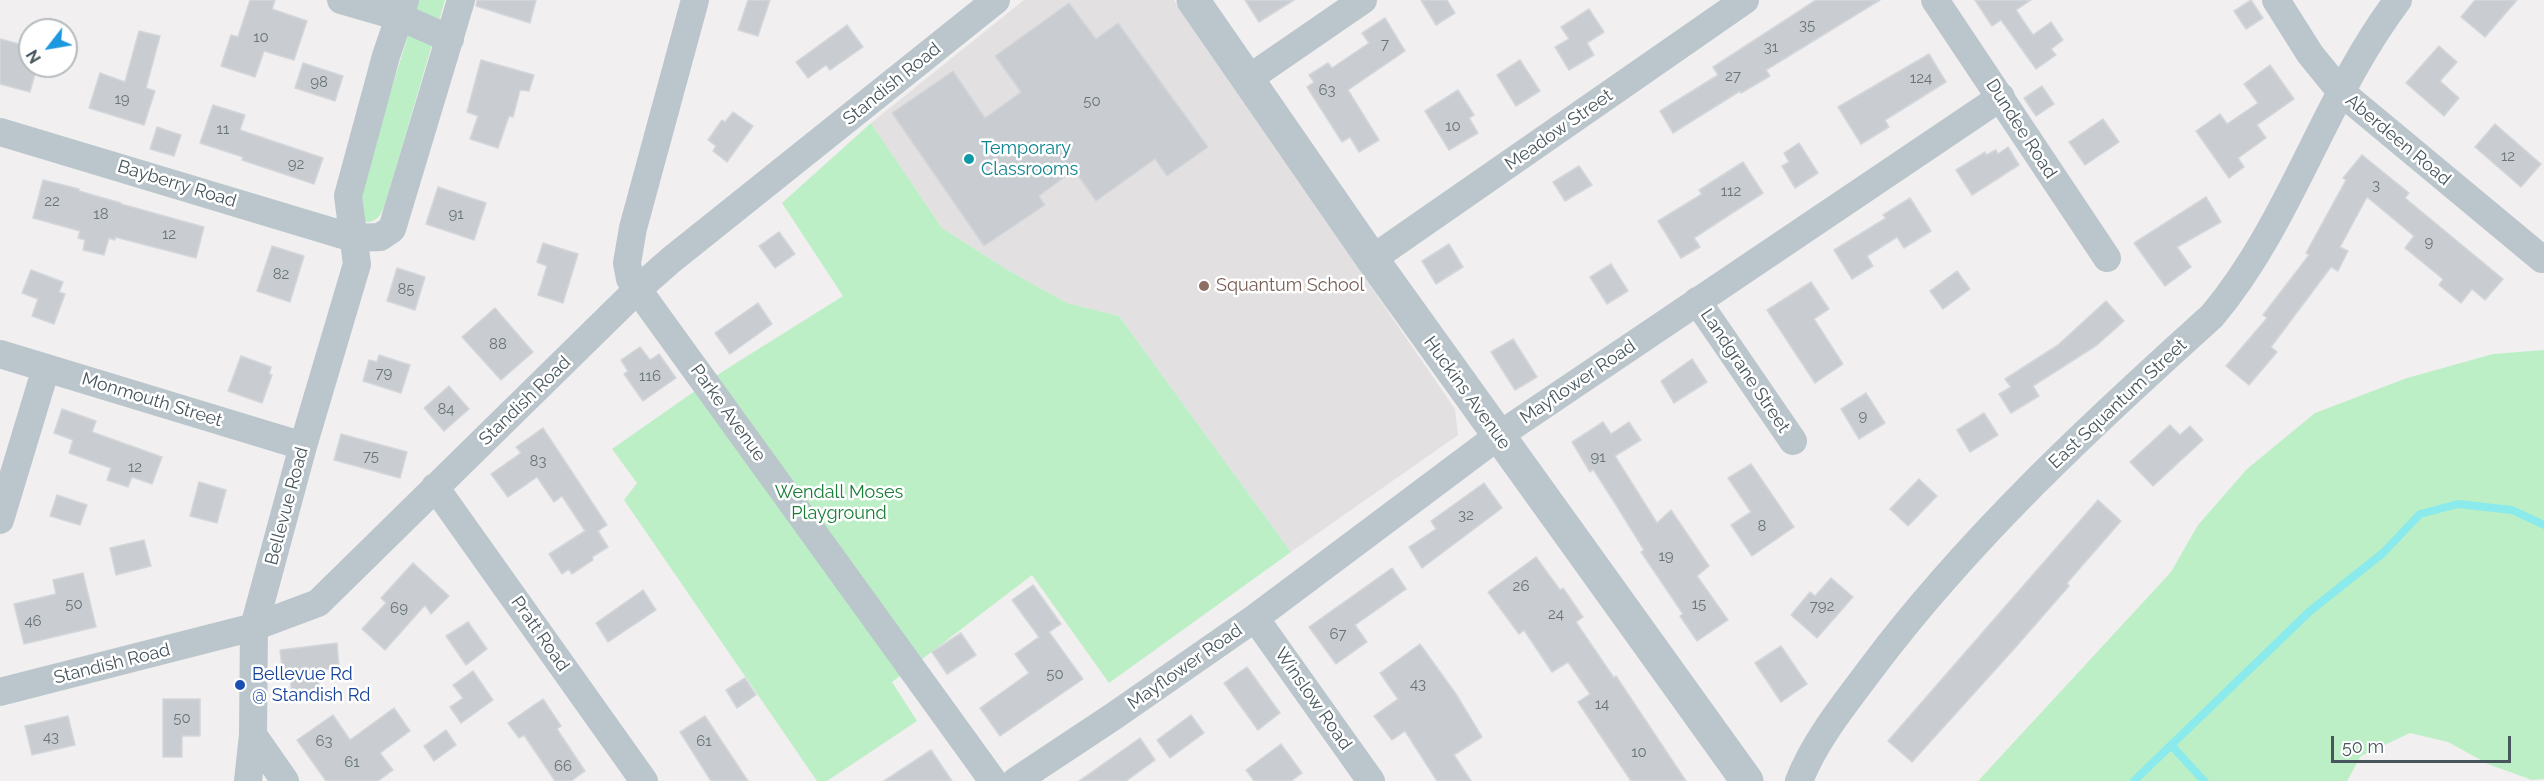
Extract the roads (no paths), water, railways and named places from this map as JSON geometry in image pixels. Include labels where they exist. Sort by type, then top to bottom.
[{"type":"street","points":[[341,0],[403,8],[450,39]]},
{"type":"street","points":[[353,238],[380,237],[392,229],[461,0]]},
{"type":"street","name":"Parke Avenue","points":[[695,0],[633,228],[627,263],[630,279],[993,781]]},
{"type":"street","name":"Standish Road","points":[[0,692],[254,627],[318,603],[671,260],[996,0]]},
{"type":"street","name":"Huckins Avenue","points":[[1193,0],[1372,259],[1747,781]]},
{"type":"street","points":[[1248,79],[1363,0]]},
{"type":"street","name":"Meadow Street","points":[[1372,259],[1745,0]]},
{"type":"street","name":"Dundee Road","points":[[1935,0],[2107,258]]},
{"type":"street","name":"Aberdeen Road","points":[[2276,0],[2310,54],[2341,92],[2543,258]]},
{"type":"street","name":"East Squantum Street","points":[[1798,781],[1825,732],[1905,623],[2021,495],[2212,316],[2228,298],[2299,176],[2361,53],[2398,0]]},
{"type":"street","name":"Bellevue Road","points":[[248,781],[253,735],[254,627],[303,446],[357,264],[348,196],[386,56],[403,8]]},
{"type":"street","name":"Mayflower Road","points":[[1016,781],[1255,618],[1498,436],[2001,97]]},
{"type":"street","name":"Bayberry Road","points":[[0,132],[353,238]]},
{"type":"street","name":"Landgrane Street","points":[[1697,301],[1793,441]]},
{"type":"street","name":"Monmouth Street","points":[[0,354],[303,446]]},
{"type":"street","points":[[0,520],[46,368]]},
{"type":"street","name":"Pratt Road","points":[[435,487],[644,781]]},
{"type":"street","name":"Winslow Road","points":[[1255,618],[1371,781]]},
{"type":"street","points":[[253,735],[285,781]]},
{"type":"waterway","points":[[2134,781],[2310,611],[2383,553],[2420,514],[2458,504],[2512,510],[2544,525]]},
{"type":"waterway","points":[[2171,745],[2204,781]]},
{"type":"place","name":"Temporary Classrooms","points":[[969,159]]},
{"type":"place","name":"Squantum School","points":[[1204,286]]},
{"type":"place","name":"Bellevue Rd @ Standish Rd","points":[[240,685]]},
{"type":"park label","name":"Wendall Moses Playground","points":[[839,503]]}]
